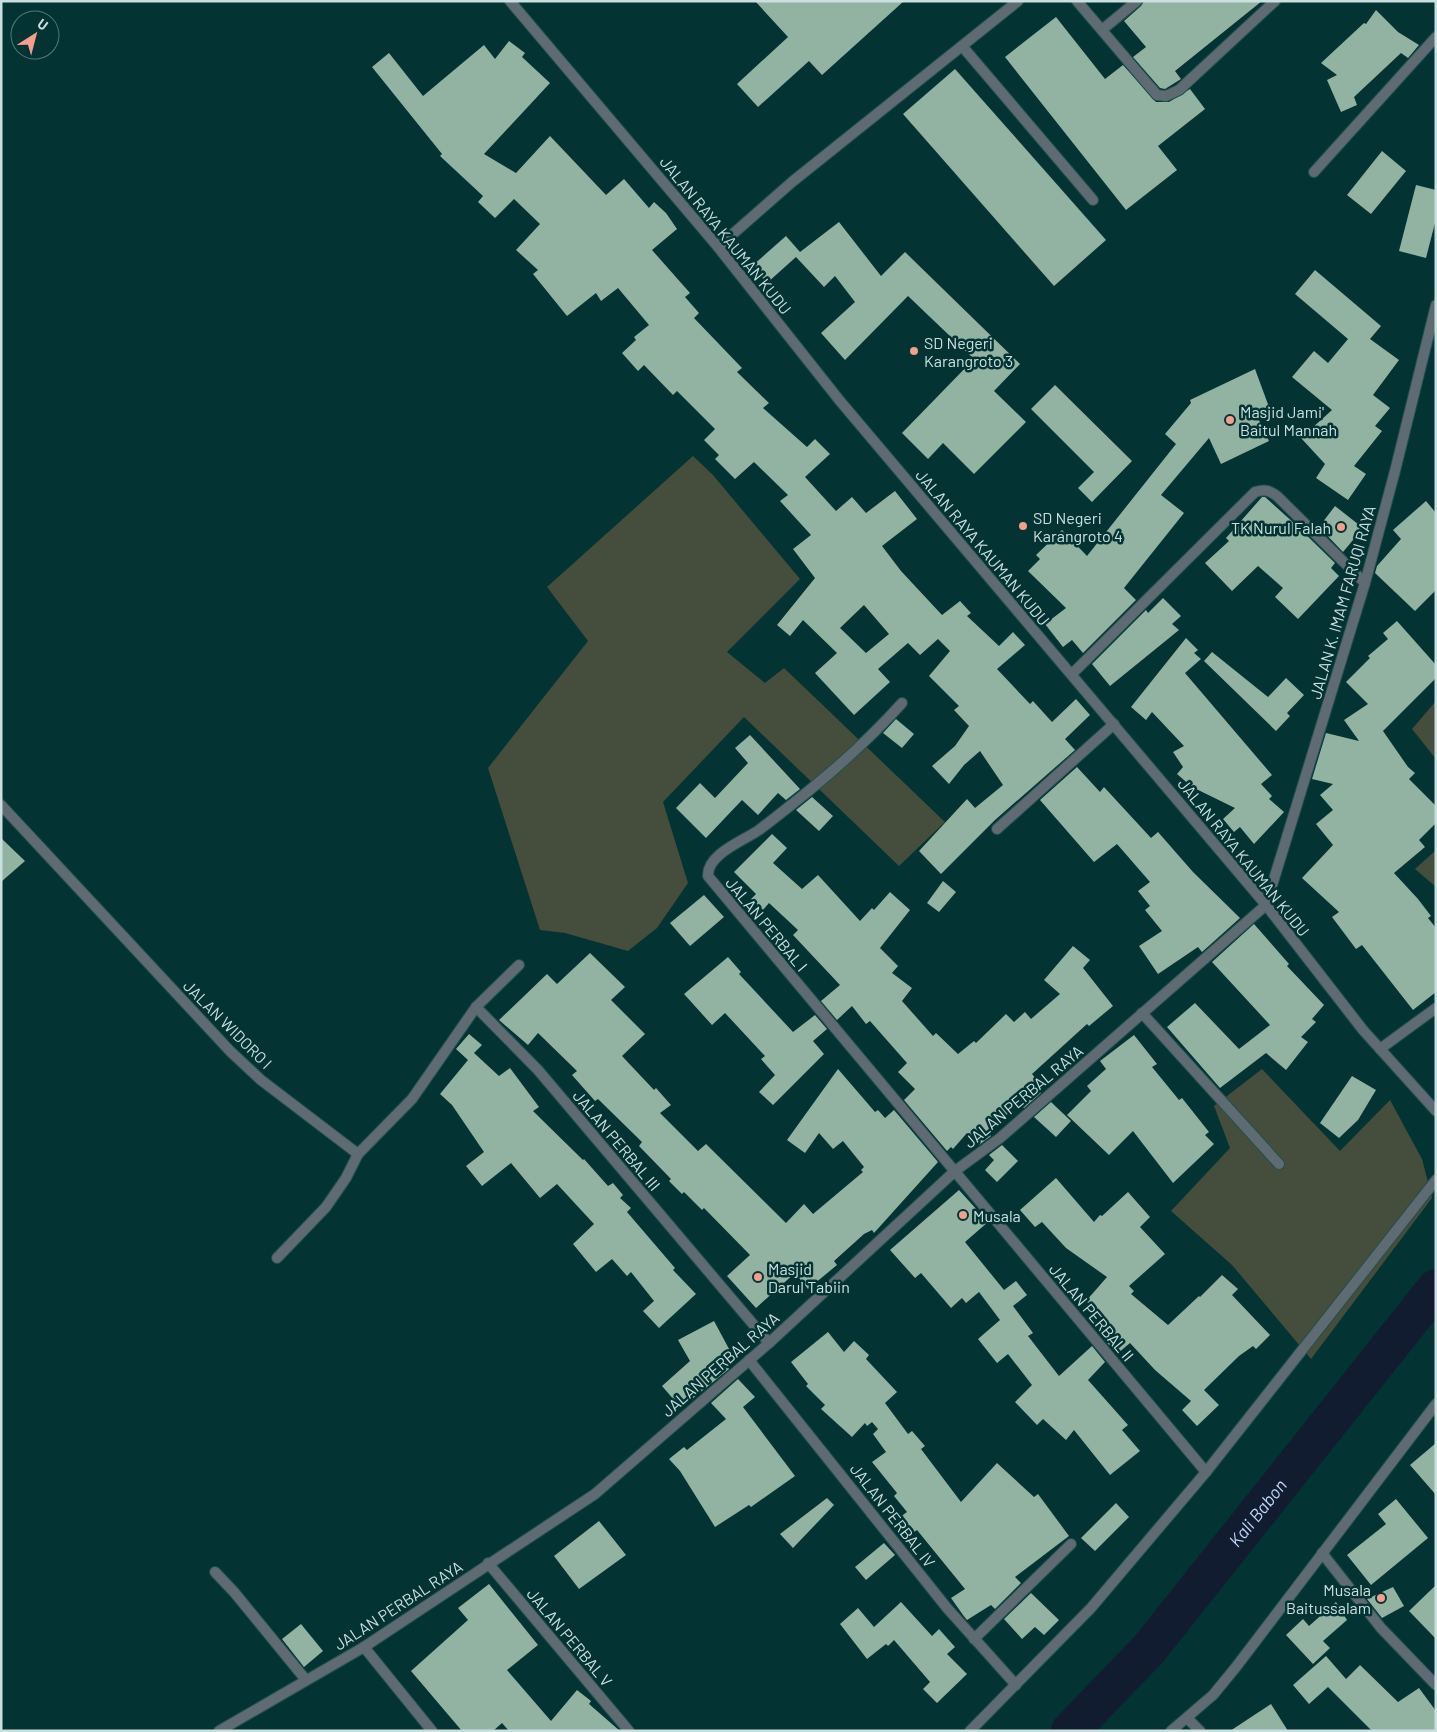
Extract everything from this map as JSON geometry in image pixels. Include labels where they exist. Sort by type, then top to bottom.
[{"type":"street","name":"JALAN RAYA KAUMAN KUDU","points":[[510,1],[718,247],[840,401],[1266,905],[1380,1048],[1436,1111]]},
{"type":"street","points":[[718,247],[792,182],[1018,1]]},
{"type":"street","points":[[1077,1],[1103,29],[1157,95],[1166,96],[1180,90],[1275,1]]},
{"type":"street","points":[[1103,29],[1137,1]]},
{"type":"street","points":[[1314,172],[1436,37]]},
{"type":"street","points":[[962,46],[1092,200]]},
{"type":"street","name":"JALAN K. IMAM FARUQI RAYA","points":[[1266,905],[1365,583],[1396,471],[1436,306]]},
{"type":"street","points":[[1072,674],[1255,492],[1261,490],[1268,490],[1277,496],[1365,583]]},
{"type":"street","name":"JALAN PERBAL I","points":[[902,703],[850,758],[759,830],[715,858],[707,870],[708,876],[955,1171]]},
{"type":"street","points":[[997,829],[1114,724]]},
{"type":"street","name":"JALAN WIDORO I","points":[[1,805],[230,1051],[261,1080],[358,1154]]},
{"type":"street","name":"JALAN PERBAL RAYA","points":[[219,1731],[364,1648],[446,1594],[488,1563],[595,1494],[769,1343],[955,1171],[1000,1138],[1266,905]]},
{"type":"street","points":[[277,1258],[326,1207],[343,1183],[358,1154],[412,1099],[476,1007],[519,965]]},
{"type":"street","name":"JALAN PERBAL III","points":[[476,1007],[538,1070],[769,1343]]},
{"type":"street","points":[[1380,1048],[1436,1008]]},
{"type":"street","points":[[1142,1012],[1279,1164]]},
{"type":"street","name":"JALAN PERBAL II","points":[[955,1171],[1206,1472]]},
{"type":"street","points":[[970,1731],[1091,1608],[1206,1472],[1436,1180]]},
{"type":"street","name":"JALAN PERBAL IV","points":[[749,1360],[947,1608],[1016,1685]]},
{"type":"street","points":[[1171,1731],[1218,1688],[1436,1404]]},
{"type":"street","points":[[974,1638],[1071,1544]]},
{"type":"street","points":[[1322,1553],[1381,1628],[1436,1685]]},
{"type":"street","name":"JALAN PERBAL V","points":[[488,1563],[628,1731]]},
{"type":"street","points":[[215,1572],[234,1592],[306,1680]]},
{"type":"street","points":[[364,1648],[432,1731]]},
{"type":"street","points":[[1187,1718],[1200,1731]]},
{"type":"green space","points":[[693,456],[713,475],[800,579],[727,652],[765,683],[784,668],[945,822],[899,866],[744,717],[663,802],[688,883],[657,928],[628,951],[565,933],[540,930],[488,768],[588,641],[547,587]]},
{"type":"green space","points":[[1436,701],[1436,759],[1412,729]]},
{"type":"green space","points":[[1436,850],[1436,887],[1415,869]]},
{"type":"green space","points":[[1262,1069],[1340,1151],[1390,1100],[1422,1159],[1432,1198],[1311,1359],[1232,1265],[1171,1211],[1230,1148],[1214,1106]]},
{"type":"building","points":[[755,1],[904,1],[822,75],[809,61],[758,107],[737,84],[788,37]]},
{"type":"building","points":[[1144,1],[1262,1],[1175,71],[1181,79],[1165,89],[1160,88],[1133,57],[1146,47],[1124,21]]},
{"type":"building","points":[[1376,10],[1398,32],[1419,45],[1408,58],[1401,53],[1354,97],[1357,105],[1341,112],[1327,80],[1337,75],[1321,63],[1364,23],[1366,24]]},
{"type":"building","points":[[1056,17],[1105,79],[1123,65],[1156,102],[1169,102],[1190,89],[1205,109],[1158,146],[1177,170],[1126,210],[1005,57]]},
{"type":"building","points":[[509,41],[525,53],[522,57],[550,83],[484,154],[516,173],[550,136],[606,195],[624,179],[649,208],[654,202],[666,213],[677,229],[652,250],[690,293],[685,297],[699,313],[694,318],[742,368],[737,372],[769,403],[763,408],[807,447],[815,439],[830,454],[805,477],[836,511],[852,497],[866,513],[895,491],[917,519],[882,546],[901,571],[942,615],[960,601],[971,613],[967,616],[999,646],[1013,632],[1025,645],[997,669],[1030,704],[1033,701],[1052,722],[1076,699],[1090,715],[1065,739],[1075,750],[995,820],[941,874],[919,851],[967,799],[975,808],[1003,785],[980,751],[964,765],[949,784],[932,766],[955,746],[969,726],[954,710],[959,706],[929,676],[950,651],[938,639],[920,655],[908,643],[878,669],[890,682],[854,715],[815,673],[837,653],[803,620],[790,636],[777,625],[815,578],[793,549],[811,535],[780,501],[788,495],[754,462],[735,479],[715,459],[719,455],[704,440],[715,429],[677,391],[673,395],[644,365],[638,371],[622,353],[636,340],[634,337],[649,325],[618,288],[601,301],[596,293],[567,316],[533,274],[538,270],[516,250],[540,224],[514,199],[495,218],[478,202],[483,196],[440,156],[442,154],[372,67],[389,53],[423,96],[484,45],[495,59]],"holes":[[[864,605],[889,634],[866,653],[840,628]]]},
{"type":"building","points":[[955,69],[1106,240],[1054,286],[903,114]]},
{"type":"building","points":[[1382,151],[1406,171],[1371,214],[1347,195]]},
{"type":"building","points":[[1416,185],[1436,190],[1436,219],[1426,258],[1399,251]]},
{"type":"building","points":[[839,222],[881,276],[905,252],[1020,364],[994,391],[1026,422],[974,474],[943,443],[928,459],[902,433],[974,359],[908,296],[845,360],[821,333],[855,302],[835,276],[824,287],[796,257],[767,283],[752,266],[786,236],[800,252]]},
{"type":"building","points":[[1315,270],[1381,326],[1370,339],[1399,360],[1373,395],[1390,408],[1375,426],[1382,431],[1354,466],[1366,474],[1348,500],[1316,478],[1325,464],[1301,438],[1332,410],[1292,377],[1314,351],[1328,363],[1348,339],[1295,294]]},
{"type":"building","points":[[1255,369],[1269,407],[1255,412],[1269,441],[1221,464],[1209,438],[1161,495],[1184,513],[1124,588],[1136,600],[1083,653],[1072,640],[1063,647],[1045,624],[1066,608],[1028,571],[1040,559],[1036,555],[1062,530],[1087,556],[1176,444],[1165,434],[1191,403],[1190,400]]},
{"type":"building","points":[[1055,385],[1132,461],[1092,502],[1078,488],[1094,472],[1031,409]]},
{"type":"building","points":[[1262,497],[1265,497],[1295,524],[1335,563],[1331,568],[1339,576],[1298,619],[1275,597],[1283,588],[1258,566],[1232,591],[1205,563],[1229,541],[1226,538]]},
{"type":"building","points":[[1426,501],[1436,513],[1436,590],[1415,611],[1375,573],[1377,566],[1401,539],[1393,530]]},
{"type":"building","name":"TK Nurul Falah","points":[[1335,506],[1363,528],[1343,552],[1319,527]]},
{"type":"building","points":[[1163,598],[1181,616],[1172,624],[1179,630],[1110,686],[1092,664],[1146,610],[1148,613]]},
{"type":"building","points":[[1397,621],[1436,665],[1436,678],[1383,731],[1408,767],[1415,773],[1409,779],[1436,806],[1436,823],[1419,840],[1425,847],[1394,873],[1431,916],[1428,918],[1436,928],[1436,992],[1413,1010],[1362,945],[1356,949],[1332,917],[1339,912],[1302,878],[1333,845],[1316,824],[1333,810],[1320,795],[1333,784],[1312,779],[1326,733],[1359,741],[1344,720],[1368,704],[1346,682],[1370,658],[1368,656],[1388,639],[1383,633]]},
{"type":"building","points":[[1186,638],[1198,650],[1194,653],[1201,659],[1185,673],[1272,775],[1261,784],[1272,796],[1269,799],[1284,812],[1254,844],[1240,827],[1234,832],[1223,819],[1235,808],[1192,787],[1177,774],[1183,767],[1173,752],[1184,746],[1152,712],[1146,720],[1131,707]]},
{"type":"building","points":[[1212,652],[1268,697],[1286,678],[1304,695],[1287,713],[1290,716],[1276,731],[1204,661]]},
{"type":"building","points":[[896,719],[914,734],[902,748],[883,733]]},
{"type":"building","points":[[750,735],[800,789],[786,800],[778,793],[758,815],[742,800],[706,838],[676,808],[700,783],[715,798],[748,763],[735,748]]},
{"type":"building","points":[[1077,767],[1100,792],[1104,787],[1151,838],[1158,832],[1193,872],[1240,918],[1202,952],[1198,947],[1158,974],[1139,946],[1162,931],[1145,910],[1150,906],[1138,891],[1150,882],[1117,844],[1094,862],[1040,800]]},
{"type":"building","points":[[812,797],[833,816],[819,831],[796,810]]},
{"type":"building","points":[[772,834],[787,848],[773,863],[802,889],[818,875],[860,921],[872,908],[874,910],[890,892],[910,910],[880,948],[898,966],[892,973],[912,988],[902,1001],[933,1036],[936,1033],[958,1054],[974,1041],[976,1043],[1006,1014],[1014,1022],[1025,1012],[1031,1019],[1060,994],[1044,980],[1073,946],[1090,960],[1083,968],[1113,1006],[1089,1026],[1087,1024],[1032,1074],[1038,1081],[1033,1086],[1041,1093],[1024,1108],[1019,1103],[988,1133],[991,1136],[979,1145],[967,1133],[953,1149],[951,1147],[947,1151],[904,1100],[915,1089],[898,1072],[907,1063],[870,1021],[866,1024],[852,1006],[837,1020],[821,1001],[840,985],[793,935],[798,930],[769,903],[763,910],[751,899],[756,894],[734,872]]},
{"type":"building","points":[[1,838],[25,861],[1,882]]},
{"type":"building","points":[[943,881],[956,892],[939,912],[927,903]]},
{"type":"building","points":[[704,895],[724,917],[690,946],[670,923]]},
{"type":"building","points":[[1254,924],[1289,964],[1287,966],[1324,1005],[1312,1019],[1316,1022],[1301,1037],[1308,1042],[1286,1070],[1266,1053],[1220,1088],[1167,1027],[1195,1003],[1239,1049],[1270,1025],[1212,962]]},
{"type":"building","points":[[590,953],[625,987],[611,1000],[645,1034],[622,1056],[671,1105],[660,1113],[698,1151],[706,1144],[786,1223],[804,1204],[813,1214],[863,1172],[861,1170],[864,1167],[843,1141],[833,1149],[819,1133],[805,1153],[787,1140],[838,1069],[875,1112],[878,1110],[885,1118],[894,1110],[938,1162],[874,1233],[872,1230],[864,1234],[834,1261],[837,1265],[808,1289],[795,1273],[756,1308],[727,1276],[750,1255],[704,1208],[702,1210],[684,1192],[682,1194],[669,1181],[671,1179],[639,1146],[642,1142],[598,1099],[595,1101],[572,1075],[577,1071],[538,1033],[528,1045],[499,1020],[547,974],[557,984]]},
{"type":"building","points":[[728,957],[741,972],[739,974],[793,1032],[815,1015],[827,1029],[813,1041],[824,1054],[773,1105],[759,1092],[775,1075],[761,1059],[765,1056],[725,1013],[712,1025],[684,994]]},
{"type":"building","points":[[469,1034],[482,1045],[474,1053],[499,1076],[510,1068],[539,1107],[533,1111],[584,1159],[608,1186],[613,1183],[623,1195],[620,1198],[631,1208],[627,1212],[675,1268],[673,1270],[696,1294],[659,1328],[643,1311],[654,1301],[631,1272],[627,1276],[612,1259],[596,1272],[573,1244],[594,1224],[557,1184],[540,1198],[511,1163],[482,1186],[466,1166],[484,1152],[452,1105],[440,1094],[468,1060],[456,1049]]},
{"type":"building","points":[[1134,1035],[1157,1064],[1152,1067],[1179,1100],[1182,1098],[1209,1132],[1205,1135],[1214,1144],[1173,1183],[1133,1131],[1109,1155],[1067,1115],[1091,1091],[1087,1086],[1106,1069],[1100,1061]]},
{"type":"building","points":[[1352,1076],[1376,1090],[1358,1120],[1339,1138],[1320,1123]]},
{"type":"building","points":[[1051,1102],[1071,1121],[1056,1137],[1034,1117]]},
{"type":"building","points":[[1002,1145],[1018,1161],[997,1182],[985,1170],[994,1160],[989,1155]]},
{"type":"building","points":[[1056,1178],[1094,1222],[1128,1192],[1150,1217],[1140,1227],[1165,1254],[1129,1286],[1134,1291],[1131,1294],[1168,1325],[1222,1275],[1238,1289],[1232,1295],[1270,1335],[1256,1349],[1253,1346],[1239,1356],[1204,1390],[1219,1405],[1197,1426],[1182,1410],[1191,1401],[1155,1370],[1130,1343],[1117,1354],[1102,1337],[1114,1328],[1086,1301],[1107,1277],[1066,1248],[1042,1222],[1035,1227],[1020,1210]]},
{"type":"building","points":[[959,1190],[988,1222],[965,1242],[1004,1290],[1016,1281],[1027,1295],[1013,1306],[1033,1333],[1028,1336],[1059,1376],[1092,1346],[1105,1362],[1088,1380],[1128,1425],[1122,1430],[1140,1451],[1110,1475],[1074,1430],[1066,1440],[1043,1419],[1037,1425],[1015,1402],[1032,1385],[1008,1354],[997,1363],[978,1339],[1000,1320],[979,1292],[966,1303],[962,1298],[951,1308],[921,1273],[915,1278],[890,1250]]},
{"type":"building","points":[[714,1321],[735,1360],[726,1365],[729,1369],[681,1408],[662,1386],[690,1361],[678,1340]]},
{"type":"building","points":[[828,1332],[844,1352],[854,1341],[869,1355],[866,1359],[897,1392],[885,1403],[908,1434],[912,1431],[925,1446],[921,1449],[961,1502],[997,1463],[1034,1497],[1038,1494],[1069,1536],[1015,1577],[1021,1583],[995,1609],[991,1605],[967,1620],[951,1598],[965,1589],[917,1530],[908,1536],[896,1520],[907,1512],[894,1496],[897,1493],[872,1462],[886,1452],[873,1434],[878,1429],[872,1422],[867,1426],[865,1423],[852,1437],[821,1409],[825,1405],[806,1386],[808,1384],[791,1362]]},
{"type":"building","points":[[738,1379],[755,1397],[743,1407],[795,1476],[751,1507],[749,1505],[715,1527],[680,1471],[669,1459],[684,1447],[687,1450],[726,1419],[711,1403]]},
{"type":"building","points":[[1436,1443],[1436,1495],[1410,1465]]},
{"type":"building","points":[[827,1498],[834,1505],[793,1548],[780,1534]]},
{"type":"building","points":[[1396,1499],[1428,1538],[1371,1585],[1347,1555],[1386,1524],[1378,1514]]},
{"type":"building","points":[[1116,1503],[1129,1517],[1095,1551],[1081,1538]]},
{"type":"building","points":[[599,1521],[626,1555],[579,1589],[554,1556]]},
{"type":"building","points":[[884,1543],[895,1555],[866,1580],[855,1567]]},
{"type":"building","points":[[489,1584],[538,1645],[507,1670],[551,1721],[577,1690],[591,1701],[589,1704],[620,1731],[509,1731],[502,1723],[493,1731],[462,1731],[411,1671],[468,1620],[458,1608]]},
{"type":"building","points":[[1436,1585],[1436,1639],[1409,1611]]},
{"type":"building","points":[[1393,1587],[1404,1606],[1382,1618],[1367,1599]]},
{"type":"building","points":[[1031,1593],[1059,1620],[1044,1635],[1035,1627],[1022,1639],[1004,1619]]},
{"type":"building","points":[[901,1602],[932,1636],[939,1629],[955,1647],[947,1654],[967,1674],[937,1703],[923,1689],[930,1682],[894,1640],[867,1659],[840,1624],[858,1608],[874,1627]]},
{"type":"building","points":[[1336,1602],[1347,1620],[1323,1641],[1330,1648],[1313,1664],[1286,1635],[1303,1619],[1309,1626]]},
{"type":"building","points":[[301,1624],[323,1651],[304,1667],[282,1639]]},
{"type":"building","points":[[1326,1656],[1346,1679],[1360,1665],[1398,1702],[1419,1688],[1436,1711],[1436,1731],[1372,1731],[1328,1687],[1309,1704],[1293,1685]]},
{"type":"building","points":[[1271,1704],[1288,1731],[1230,1731]]},
{"type":"waterway","name":"Kali Babon","points":[[1070,1731],[1149,1649],[1436,1288]]},
{"type":"place","name":"SD Negeri Karangroto 3","points":[[914,351]]},
{"type":"place","name":"Masjid Jami' Baitul Mannah","points":[[1230,420]]},
{"type":"place","name":"SD Negeri Karangroto 4","points":[[1023,526]]},
{"type":"place","name":"TK Nurul Falah","points":[[1341,527]]},
{"type":"place","name":"Musala","points":[[963,1215]]},
{"type":"place","name":"Masjid Darul Tabiin","points":[[758,1277]]},
{"type":"place","name":"Musala Baitussalam","points":[[1381,1598]]}]
